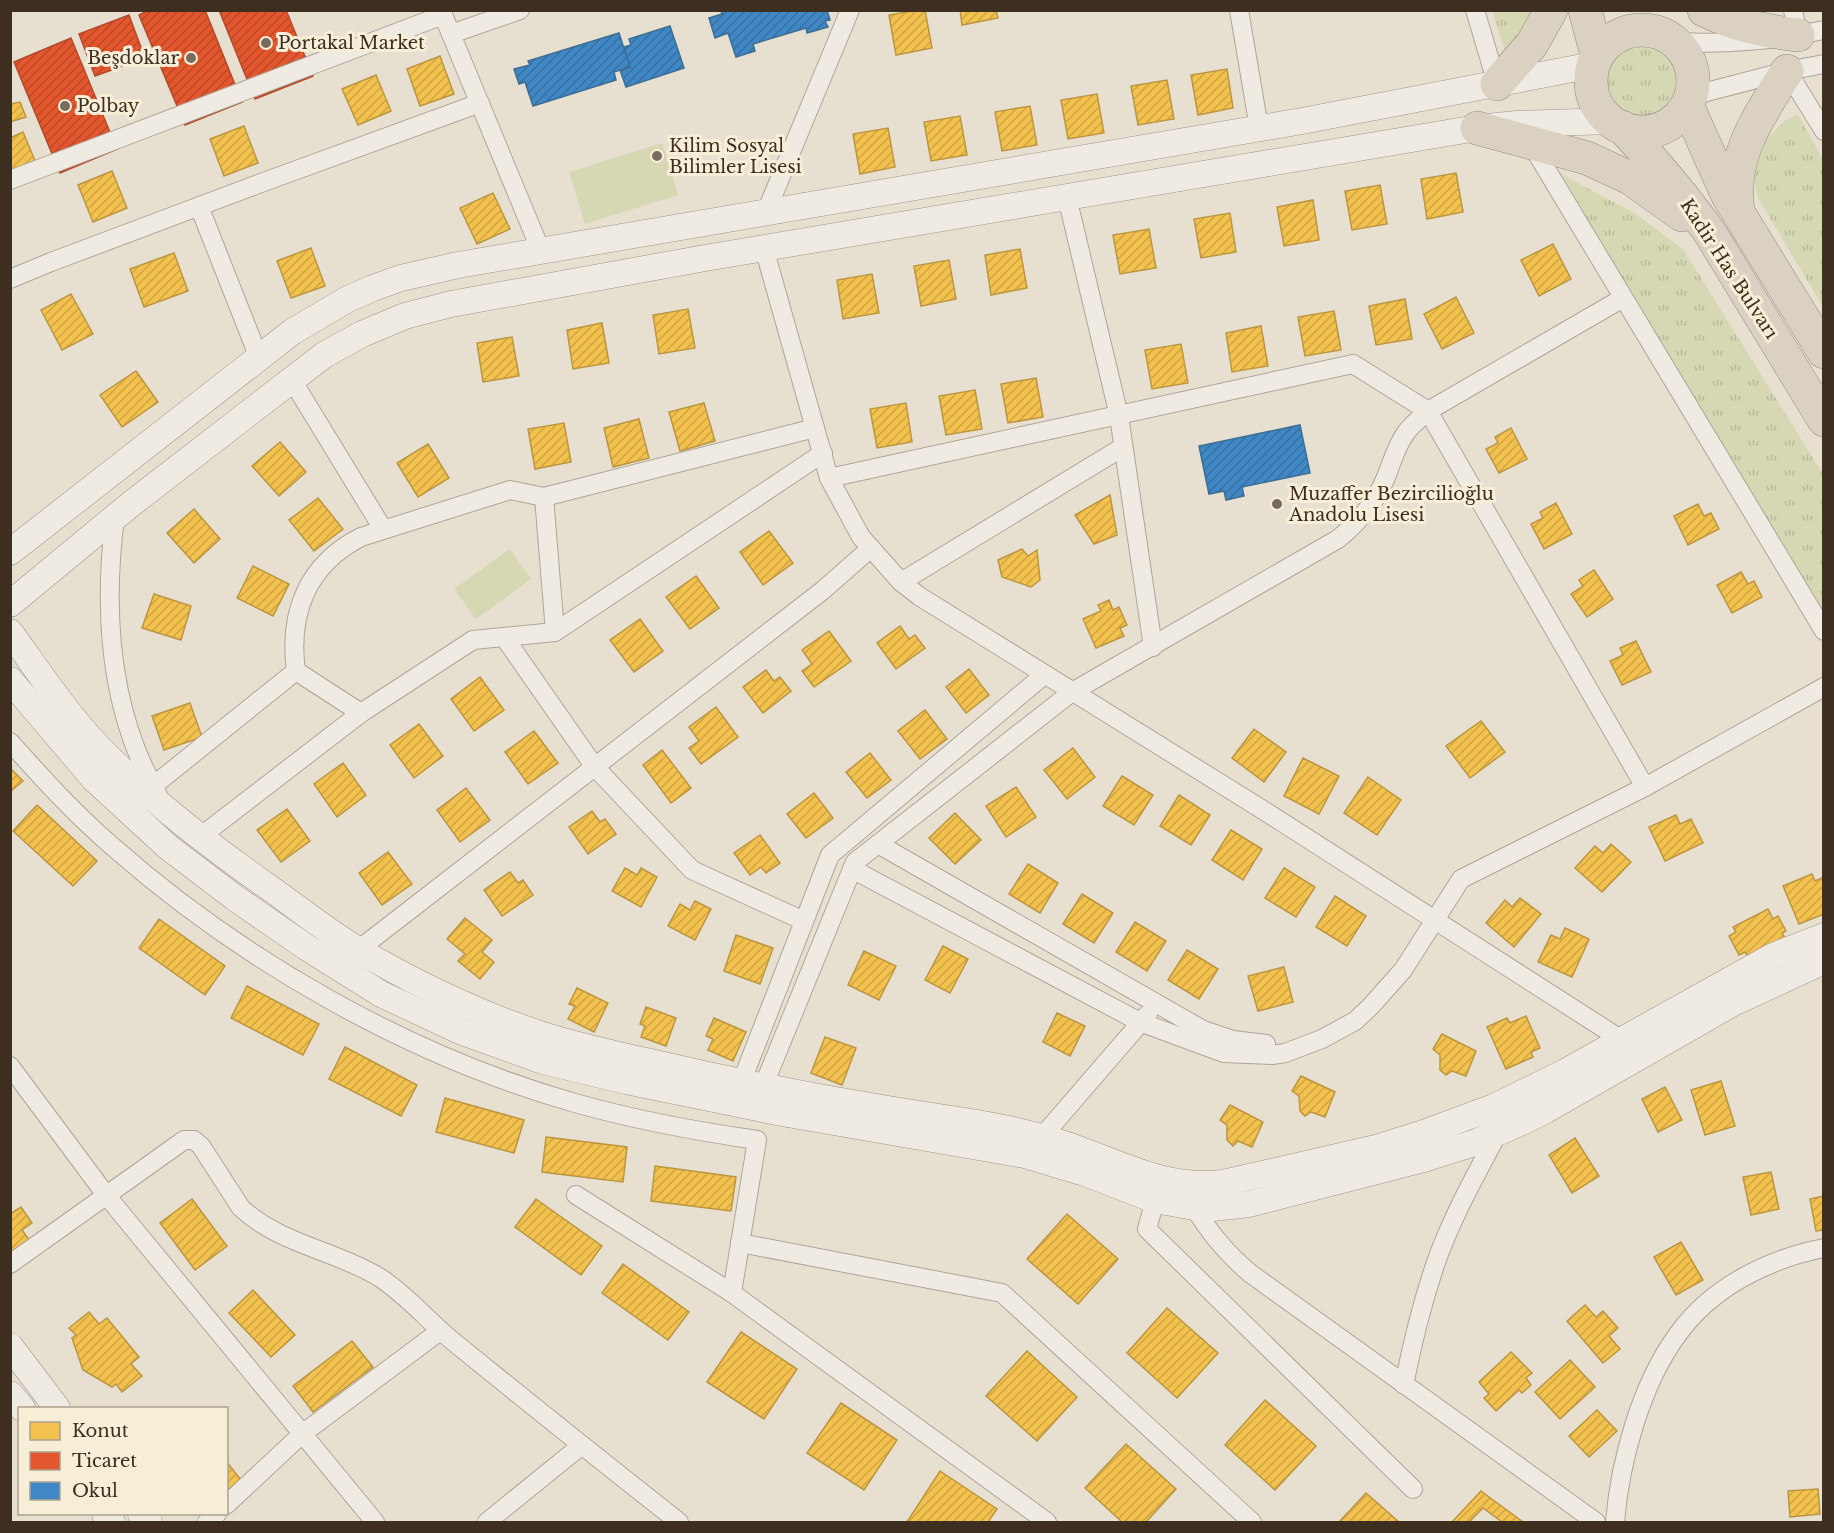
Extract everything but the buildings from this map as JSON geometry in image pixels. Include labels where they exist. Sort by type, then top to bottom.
[{"type":"highway","points":[[1497,84],[1532,44],[1551,10]]},
{"type":"highway","points":[[1585,10],[1595,60]]},
{"type":"highway","points":[[1644,10],[1683,51],[1689,61],[1693,84],[1689,101],[1670,123],[1659,129],[1646,131],[1634,131],[1617,124],[1602,113],[1592,90],[1591,78],[1595,60],[1605,45],[1615,37],[1640,30],[1653,31],[1670,38]]},
{"type":"highway","points":[[1704,10],[1746,26],[1772,32],[1805,25]]},
{"type":"highway","points":[[1739,216],[1736,186],[1746,140],[1787,71]]},
{"type":"highway","name":"Kadir Has Bulvarı","points":[[1689,101],[1719,177],[1739,216],[1824,352]]},
{"type":"highway","name":"Kadir Has Bulvarı","points":[[1617,124],[1672,182],[1691,206],[1824,420]]},
{"type":"highway","points":[[1477,128],[1587,158],[1630,178],[1676,210],[1721,253]]},
{"type":"street","points":[[451,34],[520,10]]},
{"type":"street","points":[[766,212],[850,10]]},
{"type":"street","points":[[1239,10],[1259,128]]},
{"type":"street","points":[[1475,10],[1497,84]]},
{"type":"street","points":[[10,180],[442,13],[541,251]]},
{"type":"street","points":[[1670,38],[1728,43],[1761,41],[1805,25]]},
{"type":"street","points":[[10,552],[292,332],[318,315],[373,288],[429,271],[1259,128],[1497,84],[1595,60]]},
{"type":"street","points":[[1689,101],[1787,71],[1824,64]]},
{"type":"street","points":[[1787,71],[1824,131]]},
{"type":"street","points":[[10,279],[199,206],[480,104]]},
{"type":"street","points":[[10,604],[115,517],[324,356],[342,344],[382,325],[428,309],[764,248],[1477,128],[1539,123],[1617,124]]},
{"type":"street","points":[[1529,141],[1824,631]]},
{"type":"street","points":[[1067,197],[1119,416],[1153,646]]},
{"type":"street","points":[[199,206],[259,358]]},
{"type":"street","points":[[764,248],[830,477],[861,537],[901,582],[919,596],[1263,810],[1622,1040]]},
{"type":"street","points":[[756,1093],[855,862],[1072,692],[1338,539],[1371,505],[1406,433],[1428,411],[1623,298]]},
{"type":"street","points":[[830,477],[1353,364],[1428,411],[1645,787]]},
{"type":"street","points":[[292,380],[383,529]]},
{"type":"street","points":[[361,713],[296,671],[293,653],[294,627],[301,601],[316,573],[337,551],[361,537],[383,529],[510,490],[544,497],[815,428]]},
{"type":"street","points":[[901,582],[1124,447]]},
{"type":"street","points":[[200,837],[361,713],[473,640],[555,632],[822,453]]},
{"type":"street","points":[[544,497],[555,632]]},
{"type":"street","points":[[115,517],[109,597],[114,667],[131,735],[153,786],[167,810]]},
{"type":"street","points":[[358,950],[822,591],[871,548]]},
{"type":"street","points":[[10,632],[53,693],[89,737],[167,810],[248,873],[358,950],[454,1000],[543,1035],[588,1048],[756,1093],[1025,1155],[1085,1173],[1155,1200],[1194,1207],[1231,1207],[1447,1153],[1498,1133],[1546,1110],[1733,1003],[1824,961]]},
{"type":"street","points":[[504,637],[594,766],[692,870],[804,921]]},
{"type":"street","points":[[153,786],[296,671]]},
{"type":"street","points":[[732,1293],[757,1140],[756,1093],[804,921],[830,855],[1044,675]]},
{"type":"street","points":[[10,680],[94,779],[168,847],[218,886],[306,947],[381,994],[460,1031],[543,1061],[626,1081],[756,1093],[952,1119],[1062,1143],[1164,1180],[1191,1185],[1223,1183],[1376,1148],[1494,1107],[1530,1090],[1773,956],[1824,936]]},
{"type":"street","points":[[878,844],[1203,1029],[1221,1037],[1260,1044],[1282,1041],[1316,1028],[1347,1011],[1375,984],[1461,879],[1645,787],[1824,687]]},
{"type":"street","points":[[10,742],[76,812],[146,876],[222,932],[344,1006],[434,1051],[528,1088],[664,1125],[757,1140]]},
{"type":"street","points":[[852,869],[1140,1023],[1224,1053],[1260,1056],[1285,1053],[1322,1039],[1354,1021],[1403,970],[1429,917]]},
{"type":"street","points":[[1041,1138],[1157,1004]]},
{"type":"street","points":[[10,1066],[106,1195],[375,1522]]},
{"type":"street","points":[[1404,1385],[1415,1334],[1436,1264],[1461,1203],[1498,1133]]},
{"type":"street","points":[[10,1264],[184,1140],[194,1140],[201,1146],[241,1208],[259,1223],[286,1238],[343,1259],[378,1277],[402,1294],[440,1331],[679,1522]]},
{"type":"street","points":[[576,1195],[732,1293],[1047,1522]]},
{"type":"street","points":[[1155,1200],[1148,1229],[1413,1489]]},
{"type":"street","points":[[1194,1207],[1212,1235],[1236,1262],[1596,1522]]},
{"type":"street","points":[[740,1243],[1002,1293],[1252,1522]]},
{"type":"street","points":[[1615,1522],[1621,1479],[1635,1424],[1655,1376],[1678,1335],[1709,1301],[1738,1280],[1772,1263],[1824,1248]]},
{"type":"street","points":[[228,1502],[302,1434],[440,1331]]},
{"type":"street","points":[[10,1346],[56,1407]]},
{"type":"street","points":[[10,1394],[21,1407]]},
{"type":"street","points":[[487,1522],[582,1445]]},
{"type":"green space","points":[[1492,11],[1540,11],[1508,60]]},
{"type":"green space","points":[[1635,43],[1649,43],[1663,49],[1674,60],[1680,74],[1677,96],[1669,108],[1649,119],[1635,119],[1621,113],[1610,102],[1604,88],[1604,74],[1610,60],[1621,49]]},
{"type":"green space","points":[[1798,114],[1823,160],[1823,307],[1758,198],[1753,175],[1766,140],[1783,122]]},
{"type":"green space","points":[[662,143],[678,195],[585,224],[569,172]]},
{"type":"green space","points":[[1561,174],[1636,214],[1683,249],[1823,474],[1823,616]]},
{"type":"green space","points":[[510,549],[531,579],[476,619],[454,589]]},
{"type":"place","name":"Portakal Market","points":[[266,43]]},
{"type":"place","name":"Beşdoklar","points":[[191,58]]},
{"type":"place","name":"Polbay","points":[[65,106]]},
{"type":"place","name":"Kilim Sosyal Bilimler Lisesi","points":[[657,156]]},
{"type":"place","name":"Muzaffer Bezircilioğlu Anadolu Lisesi","points":[[1277,504]]}]
